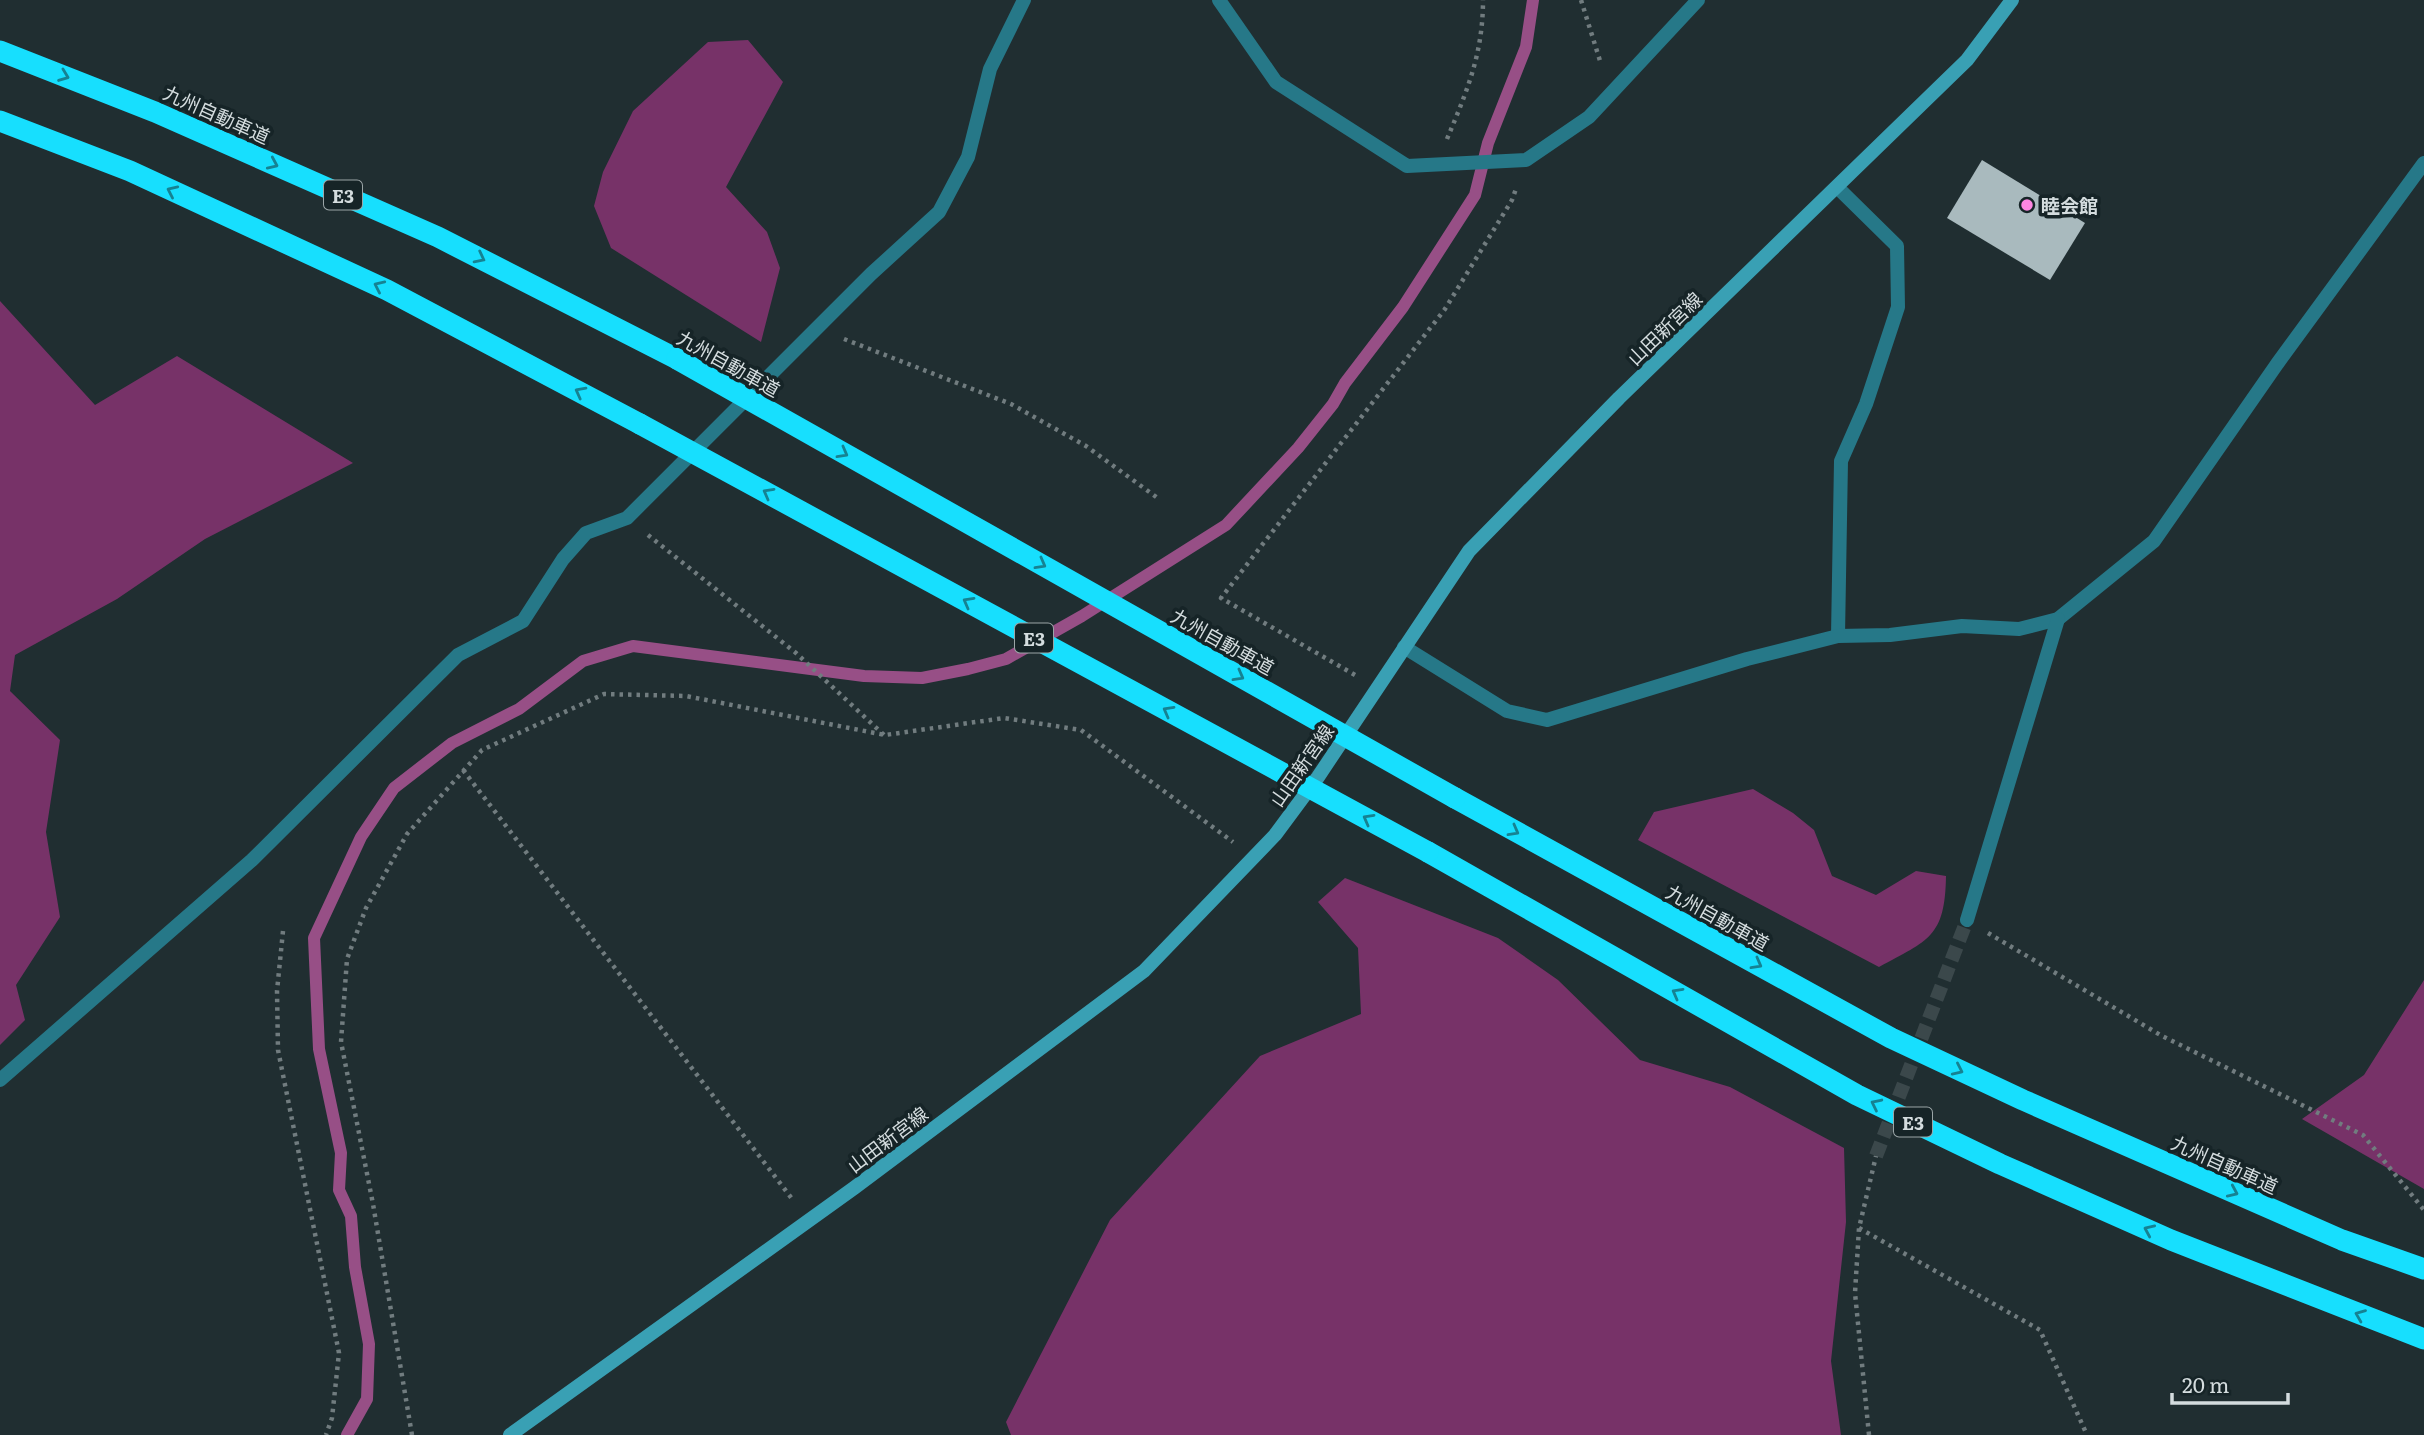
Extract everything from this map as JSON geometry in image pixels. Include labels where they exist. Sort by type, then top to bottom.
[{"type":"highway","name":"九州自動車道","points":[[0,51],[155,112],[438,237],[677,359],[1455,798],[1891,1038],[2023,1100],[2329,1234],[2424,1269]]},
{"type":"highway","name":"E3","points":[[0,121],[130,172],[387,289],[1427,852],[1857,1095],[2000,1164],[2159,1235],[2424,1339]]},
{"type":"main road","name":"山田新宮線","points":[[510,1435],[809,1220],[1144,971],[1275,835],[1318,777],[1469,551],[1619,398],[1967,60],[2012,0]]},
{"type":"street","points":[[0,1080],[252,860],[458,655],[523,621],[563,559],[586,533],[627,518],[817,328],[939,212],[968,157],[990,69],[1024,0]]},
{"type":"street","points":[[1219,0],[1276,82],[1407,166],[1520,161],[1589,117],[1698,0]]},
{"type":"street","points":[[1404,648],[1507,711],[1547,720],[1747,659],[1838,636],[1962,626],[2019,629],[2059,619],[2154,541],[2277,364],[2424,163]]},
{"type":"street","points":[[1837,187],[1897,246],[1898,307],[1866,404],[1841,461],[1838,636]]},
{"type":"street","points":[[1967,920],[2059,619]]},
{"type":"path","points":[[1443,166],[1476,69],[1483,28],[1483,0]]},
{"type":"path","points":[[1581,0],[1610,95]]},
{"type":"path","points":[[1377,688],[1222,598],[1445,309],[1512,200],[1520,161]]},
{"type":"path","points":[[817,328],[1011,404],[1086,446],[1159,499]]},
{"type":"path","points":[[627,518],[796,653],[885,736]]},
{"type":"path","points":[[412,1435],[373,1204],[341,1042],[347,958],[366,908],[407,834],[482,750],[604,694],[686,696],[885,736],[1004,718],[1081,730],[1254,857]]},
{"type":"path","points":[[463,770],[809,1220]]},
{"type":"path","points":[[1967,920],[2162,1036],[2363,1135],[2424,1210]]},
{"type":"path","points":[[283,931],[277,991],[278,1050],[339,1353],[332,1418],[326,1435]]},
{"type":"path","points":[[1869,1435],[1855,1293],[1859,1228],[1876,1156]]},
{"type":"path","points":[[1859,1228],[2040,1330],[2087,1435]]},
{"type":"shaded area","points":[[748,40],[783,82],[726,187],[767,232],[780,268],[761,342],[611,248],[594,206],[603,172],[633,111],[708,42]]},
{"type":"shaded area","points":[[0,301],[95,405],[177,356],[353,463],[205,539],[117,599],[15,655],[10,691],[60,740],[46,832],[60,917],[16,985],[25,1020],[0,1045]]},
{"type":"shaded area","points":[[1753,789],[1793,813],[1814,830],[1832,876],[1876,895],[1916,871],[1946,876],[1942,912],[1931,934],[1910,950],[1879,967],[1638,840],[1654,812]]},
{"type":"shaded area","points":[[1345,878],[1498,938],[1558,980],[1640,1060],[1730,1087],[1844,1148],[1846,1222],[1831,1361],[1841,1435],[1011,1435],[1006,1422],[1110,1220],[1260,1056],[1361,1014],[1358,948],[1318,902]]},
{"type":"shaded area","points":[[2424,980],[2424,1189],[2302,1119],[2364,1075]]},
{"type":"building","points":[[1982,160],[2085,223],[2050,280],[1947,218]]},
{"type":"waterway","points":[[347,1435],[367,1399],[369,1344],[355,1267],[351,1216],[339,1190],[341,1153],[319,1049],[314,938],[361,837],[394,788],[452,743],[519,709],[583,661],[633,646],[864,676],[922,678],[968,669],[1006,659],[1082,616],[1226,525],[1298,448],[1333,404],[1345,383],[1403,307],[1475,195],[1488,143],[1526,47],[1533,0]]},
{"type":"tunnel","points":[[1876,1156],[1967,920]]},
{"type":"place","name":"睦会館","points":[[2027,205]]}]
